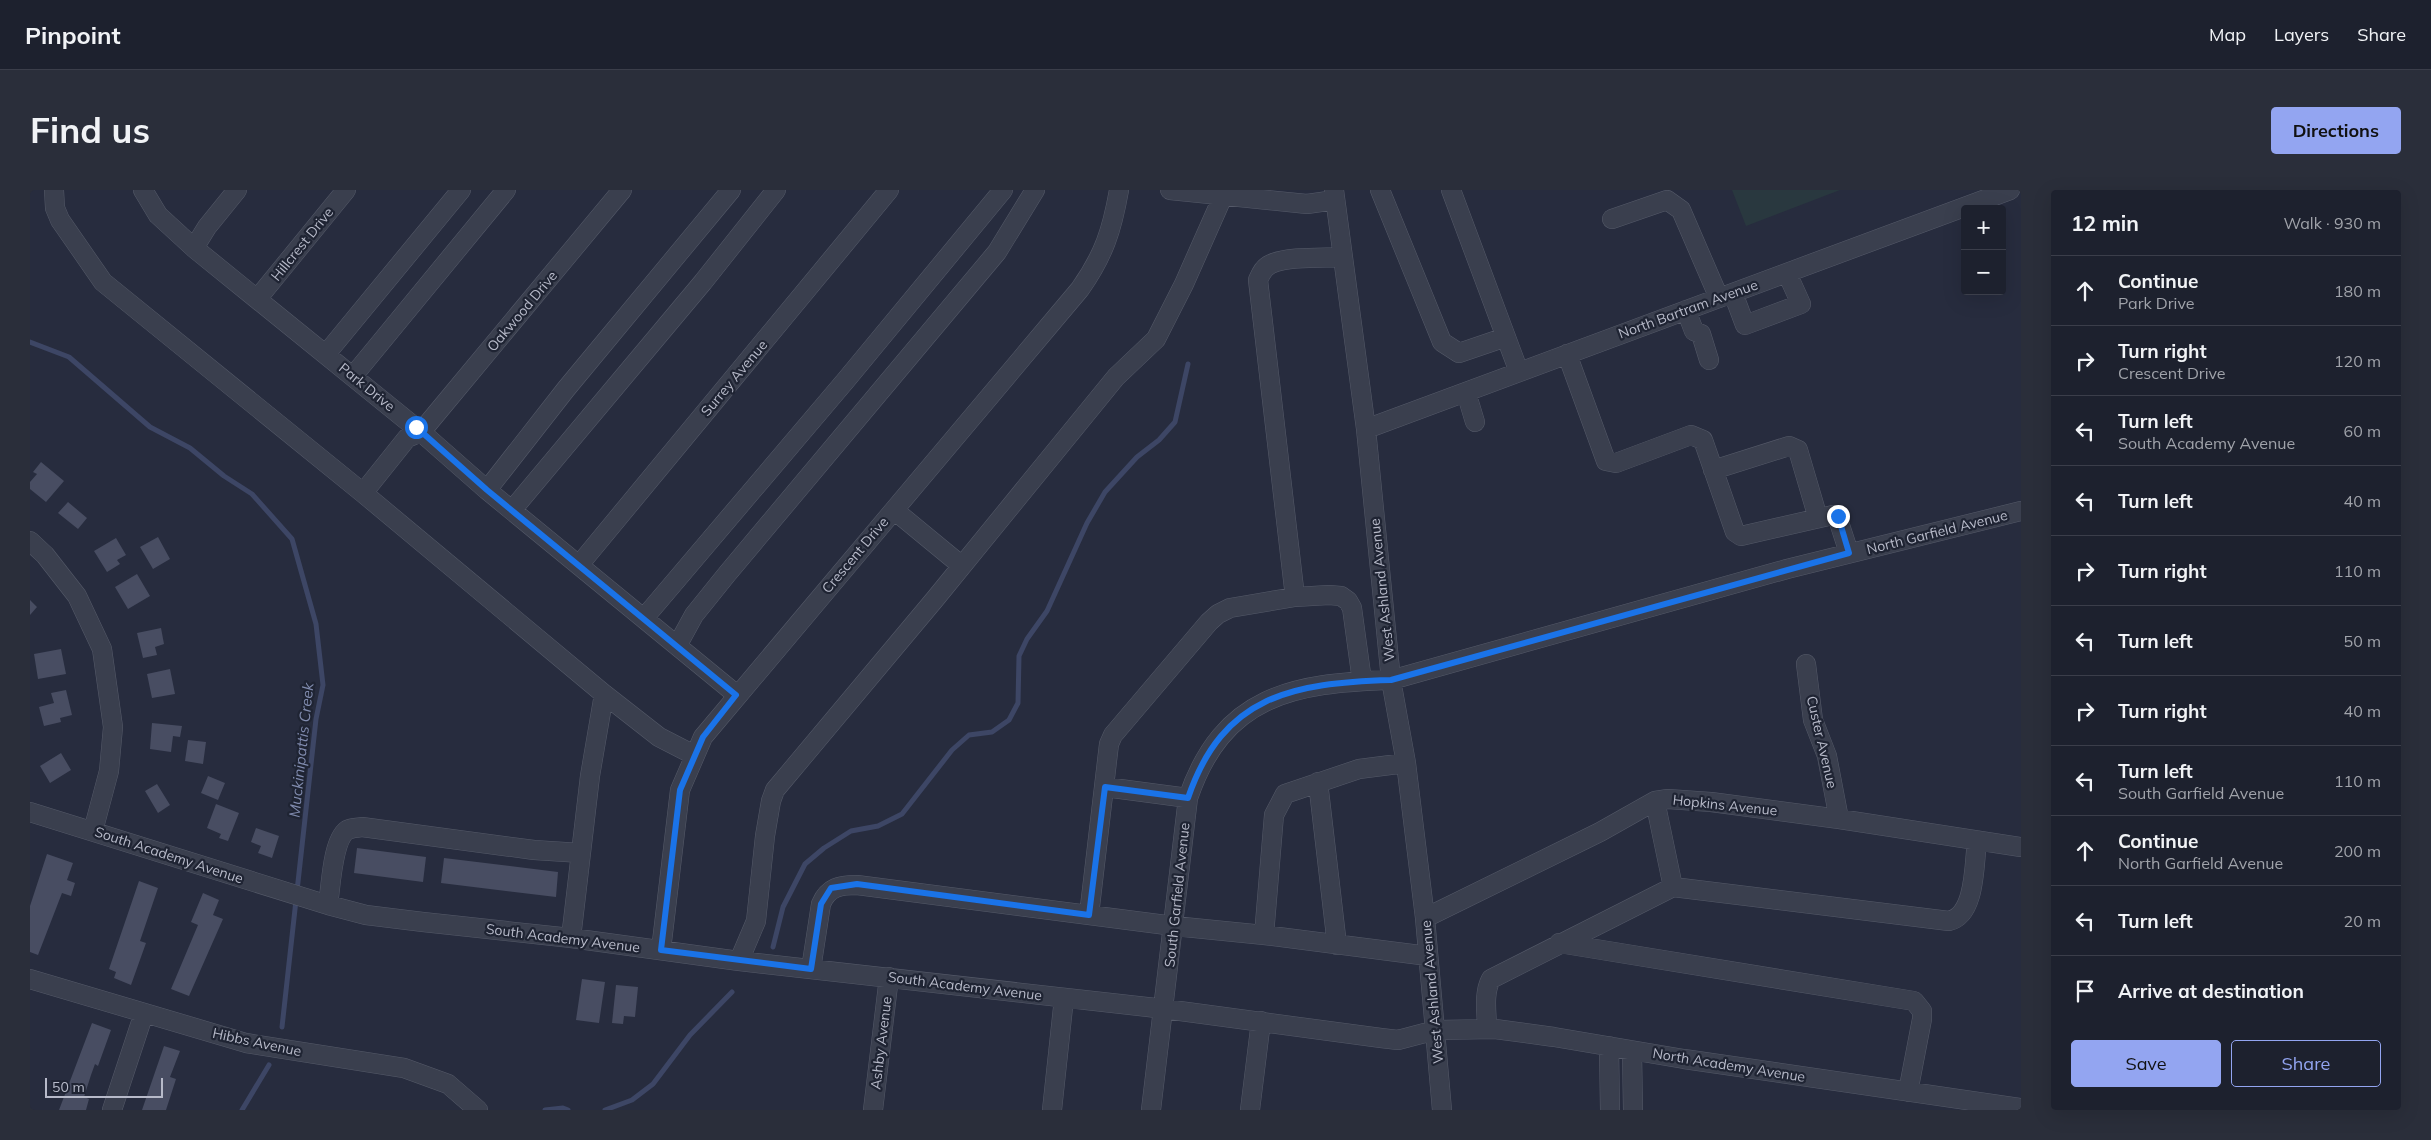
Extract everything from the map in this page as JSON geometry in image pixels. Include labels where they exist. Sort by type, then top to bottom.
[{"type":"street","points":[[54,190],[55,208],[60,220],[103,282],[363,492],[604,694],[658,737],[694,755]]},
{"type":"street","name":"Park Drive","points":[[143,190],[158,214],[194,248],[421,432],[487,490],[736,695]]},
{"type":"street","points":[[194,248],[207,227],[237,190]]},
{"type":"street","name":"Hillcrest Drive","points":[[258,298],[346,190]]},
{"type":"street","points":[[326,354],[461,190]]},
{"type":"street","points":[[353,376],[506,190]]},
{"type":"street","name":"Oakwood Drive","points":[[363,492],[407,438],[421,432],[622,190]]},
{"type":"street","points":[[487,490],[566,389],[731,190]]},
{"type":"street","points":[[512,510],[703,282],[776,190]]},
{"type":"street","name":"Surrey Avenue","points":[[579,565],[889,190]]},
{"type":"street","points":[[644,618],[846,380],[1003,190]]},
{"type":"street","points":[[677,646],[694,615],[727,574],[996,252],[1035,190]]},
{"type":"street","name":"Crescent Drive","points":[[661,950],[680,790],[703,737],[736,695],[1080,289],[1096,266],[1110,234],[1119,190]]},
{"type":"street","points":[[1170,190],[1307,204],[1335,195]]},
{"type":"street","points":[[1380,190],[1442,342],[1459,353],[1506,337]]},
{"type":"street","points":[[1452,190],[1519,372]]},
{"type":"street","name":"North Bartram Avenue","points":[[1366,429],[2010,190]]},
{"type":"street","name":"West Ashland Avenue","points":[[1335,195],[1366,429],[1391,680],[1406,763],[1425,918],[1442,1110]]},
{"type":"street","points":[[739,961],[756,921],[765,836],[771,800],[775,790],[962,566],[1116,377],[1156,339],[1184,284],[1223,196]]},
{"type":"street","points":[[1612,219],[1666,200],[1682,210],[1726,295],[1745,325],[1800,304],[1787,273]]},
{"type":"street","points":[[1295,597],[1258,280],[1263,270],[1270,264],[1280,261],[1343,257]]},
{"type":"street","points":[[1686,310],[1694,331],[1701,334],[1710,360]]},
{"type":"street","points":[[1567,354],[1606,461],[1616,462],[1691,436],[1703,440],[1734,532],[1741,536],[1833,515],[1838,516],[1849,553]]},
{"type":"street","points":[[1466,392],[1475,422]]},
{"type":"street","points":[[1713,470],[1789,446],[1798,450],[1818,518]]},
{"type":"street","points":[[894,510],[962,566]]},
{"type":"street","name":"North Garfield Avenue","points":[[1391,680],[1849,553],[2021,511]]},
{"type":"street","points":[[30,541],[45,555],[77,596],[102,649],[113,727],[109,771],[93,831]]},
{"type":"street","points":[[1089,915],[1109,744],[1112,735],[1209,622],[1230,608],[1295,597],[1342,596],[1352,608],[1362,681]]},
{"type":"street","name":"Custer Avenue","points":[[1806,664],[1814,720],[1827,756],[1839,819]]},
{"type":"street","name":"South Garfield Avenue","points":[[1151,1110],[1165,1009],[1188,798],[1204,759],[1235,720],[1253,707],[1294,690],[1362,681],[1391,680]]},
{"type":"street","points":[[571,938],[590,776],[604,694]]},
{"type":"street","points":[[1264,935],[1274,815],[1278,803],[1285,794],[1359,769],[1406,763]]},
{"type":"street","points":[[1318,782],[1336,945]]},
{"type":"street","points":[[1105,787],[1188,798]]},
{"type":"street","name":"Hopkins Avenue","points":[[1425,918],[1600,832],[1654,801],[1668,799],[1839,819],[2021,847]]},
{"type":"street","points":[[1654,801],[1673,887]]},
{"type":"street","name":"South Academy Avenue","points":[[30,812],[328,905],[366,915],[571,938],[739,961],[1165,1009],[1398,1040],[1436,1030]]},
{"type":"street","points":[[328,905],[336,849],[340,836],[348,829],[362,827],[534,850],[581,853]]},
{"type":"street","points":[[1487,1030],[1486,998],[1487,986],[1491,979],[1673,887],[1949,920],[1957,919],[1964,912],[1969,900],[1977,840]]},
{"type":"street","points":[[811,969],[821,904],[831,888],[857,884],[1174,926],[1264,935],[1428,956]]},
{"type":"street","points":[[1559,943],[1914,1001],[1922,1011],[1922,1019],[1908,1092]]},
{"type":"street","name":"Ashby Avenue","points":[[873,1110],[889,977]]},
{"type":"street","name":"Hibbs Avenue","points":[[30,979],[246,1043],[404,1068],[448,1084],[478,1110]]},
{"type":"street","points":[[1052,1110],[1064,998]]},
{"type":"street","points":[[112,1110],[144,1013]]},
{"type":"street","points":[[1250,1110],[1261,1021]]},
{"type":"street","name":"North Academy Avenue","points":[[1436,1030],[1487,1030],[1554,1037],[1632,1051],[2021,1108]]},
{"type":"street","points":[[1609,1046],[1610,1110]]},
{"type":"street","points":[[1632,1051],[1633,1110]]},
{"type":"shaded area","points":[[1732,190],[1840,190],[1746,226]]},
{"type":"building","points":[[41,462],[64,481],[46,502],[30,489],[30,482],[37,474],[33,472]]},
{"type":"building","points":[[68,502],[87,518],[78,529],[58,513]]},
{"type":"building","points":[[158,537],[170,559],[153,569],[140,547]]},
{"type":"building","points":[[116,538],[126,555],[117,560],[120,564],[107,572],[94,551]]},
{"type":"building","points":[[137,574],[150,596],[128,609],[115,587]]},
{"type":"building","points":[[30,600],[37,607],[30,615]]},
{"type":"building","points":[[161,628],[164,644],[155,647],[157,655],[143,658],[137,633]]},
{"type":"building","points":[[61,649],[66,674],[38,679],[34,654]]},
{"type":"building","points":[[170,669],[175,694],[152,698],[147,674]]},
{"type":"building","points":[[66,690],[72,715],[60,718],[61,722],[44,726],[39,707],[54,703],[51,693]]},
{"type":"building","points":[[152,723],[182,726],[180,737],[173,736],[171,752],[150,749]]},
{"type":"building","points":[[188,740],[206,742],[203,764],[185,761]]},
{"type":"building","points":[[61,753],[71,770],[50,783],[40,766]]},
{"type":"building","points":[[208,776],[225,783],[218,800],[201,793]]},
{"type":"building","points":[[157,784],[170,805],[158,813],[145,791]]},
{"type":"building","points":[[216,804],[239,813],[228,841],[219,838],[221,834],[207,828]]},
{"type":"building","points":[[256,828],[279,836],[272,858],[258,853],[261,846],[251,842]]},
{"type":"building","points":[[357,848],[426,857],[423,882],[354,873]]},
{"type":"building","points":[[47,854],[73,863],[67,880],[75,883],[71,896],[62,893],[38,955],[30,952],[30,906]]},
{"type":"building","points":[[444,858],[558,872],[556,897],[441,883]]},
{"type":"building","points":[[139,881],[158,888],[140,941],[146,943],[131,985],[114,978],[116,972],[109,969]]},
{"type":"building","points":[[203,893],[219,900],[213,915],[223,919],[189,996],[171,989],[198,925],[191,922]]},
{"type":"building","points":[[582,979],[605,982],[599,1023],[576,1020]]},
{"type":"building","points":[[616,985],[638,987],[635,1017],[624,1016],[623,1024],[612,1023]]},
{"type":"building","points":[[92,1023],[111,1030],[98,1066],[95,1064],[84,1097],[89,1099],[86,1110],[59,1110]]},
{"type":"building","points":[[164,1046],[180,1051],[170,1077],[176,1079],[166,1110],[142,1110]]},
{"type":"waterway","name":"Muckinipattis Creek","points":[[30,342],[69,357],[150,427],[190,448],[224,476],[252,494],[292,539],[316,624],[323,685],[316,719],[282,1027]]},
{"type":"waterway","points":[[773,947],[783,907],[805,864],[824,848],[851,831],[878,826],[902,814],[952,750],[969,735],[992,732],[1009,720],[1018,703],[1019,656],[1027,639],[1047,611],[1087,523],[1105,492],[1137,457],[1159,440],[1175,422],[1188,364]]},
{"type":"waterway","points":[[605,1110],[632,1100],[653,1084],[690,1035],[732,992]]},
{"type":"waterway","name":"Muckinipattis Creek","points":[[242,1110],[269,1065]]},
{"type":"waterway","points":[[545,1110],[563,1108],[568,1110]]},
{"type":"route","points":[[416,427],[487,490],[736,695],[703,737],[686,772],[680,790],[661,950],[811,969],[821,904],[824,895],[831,888],[857,884],[1089,915],[1105,787],[1188,798],[1194,779],[1204,759],[1220,736],[1235,720],[1253,707],[1294,690],[1362,681],[1391,680],[1849,553],[1838,516]]}]
